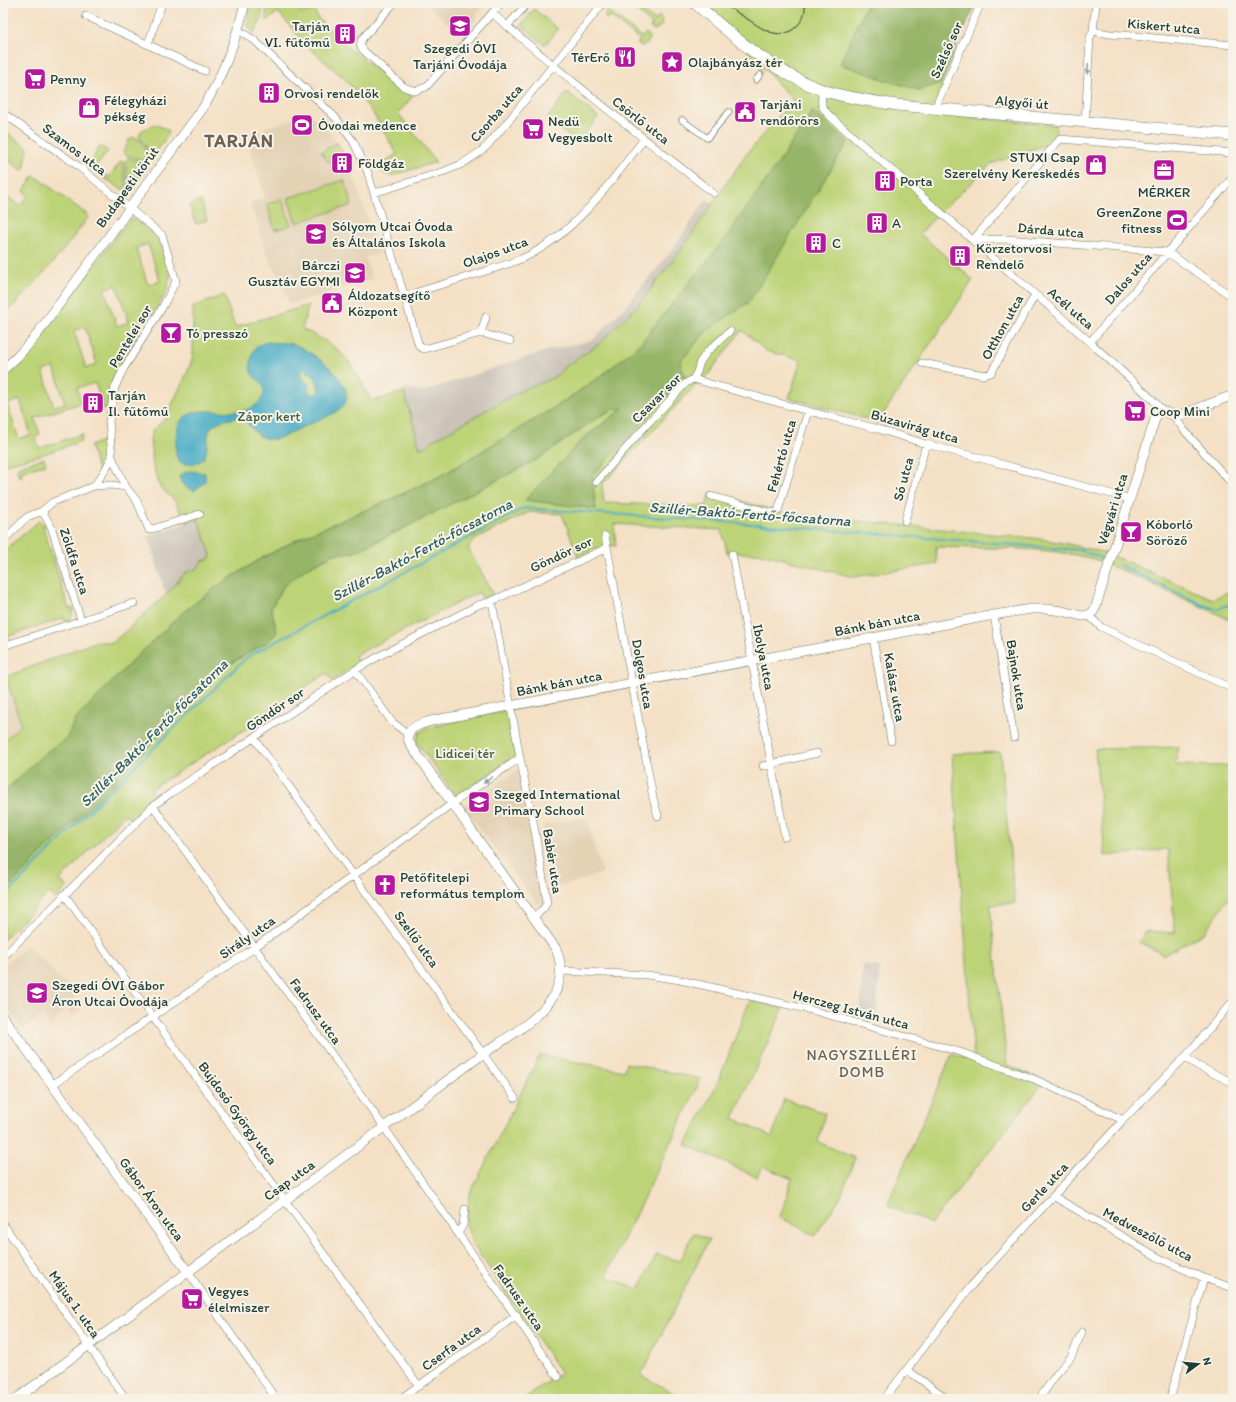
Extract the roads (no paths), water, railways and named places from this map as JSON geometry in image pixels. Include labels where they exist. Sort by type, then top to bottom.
[{"type":"main road","name":"Algyői út","points":[[695,3],[762,58],[793,77],[823,90],[877,102],[1084,123],[1233,135]]},
{"type":"street","points":[[148,44],[162,3]]},
{"type":"street","name":"Budapesti körút","points":[[3,370],[35,337],[203,108],[222,72],[238,30],[245,3]]},
{"type":"street","points":[[394,3],[362,39],[360,45],[404,87],[415,91],[426,87],[501,3]]},
{"type":"street","points":[[507,26],[528,3]]},
{"type":"street","name":"Csorba utca","points":[[374,193],[445,171],[462,164],[487,146],[603,3]]},
{"type":"street","name":"Szélső sor","points":[[935,108],[981,3]]},
{"type":"street","points":[[1084,123],[1090,38],[1093,31],[1096,3]]},
{"type":"street","name":"Csörlő utca","points":[[492,13],[553,66],[713,193]]},
{"type":"street","points":[[86,16],[206,71]]},
{"type":"street","points":[[238,30],[254,40],[335,117],[353,141],[367,170],[419,346],[424,349],[481,333],[510,341]]},
{"type":"street","name":"Kiskert utca","points":[[1093,31],[1110,34],[1233,45]]},
{"type":"street","name":"Acél utca","points":[[823,90],[821,105],[834,120],[1090,342],[1163,411],[1173,414]]},
{"type":"street","points":[[682,120],[707,138],[729,112]]},
{"type":"street","name":"Szamos utca","points":[[3,113],[78,166],[129,209]]},
{"type":"street","name":"Olajos utca","points":[[405,296],[511,263],[535,252],[551,242],[588,209],[644,139]]},
{"type":"street","points":[[973,240],[1060,139],[1233,153]]},
{"type":"street","name":"Dalos utca","points":[[1090,342],[1233,177]]},
{"type":"street","name":"Pentelei sor","points":[[129,209],[162,235],[176,281],[162,308],[124,368],[115,387],[109,421],[112,457],[126,487],[137,501],[149,530],[200,514]]},
{"type":"street","name":"Dárda utca","points":[[973,240],[1007,239],[1167,252],[1233,297]]},
{"type":"street","name":"Otthon utca","points":[[922,363],[984,375],[991,373],[1036,295]]},
{"type":"street","points":[[481,333],[486,317]]},
{"type":"street","name":"Csavar sor","points":[[596,482],[650,421],[686,384],[693,379],[700,362],[707,352],[730,331]]},
{"type":"street","name":"Búzavirág utca","points":[[693,379],[1130,499]]},
{"type":"street","points":[[1173,414],[1181,415],[1233,396]]},
{"type":"street","name":"Fehértó utca","points":[[711,496],[772,513],[778,511],[808,411]]},
{"type":"street","name":"Végvári utca","points":[[1088,615],[1093,612],[1096,606],[1157,413],[1163,411]]},
{"type":"street","points":[[1173,414],[1184,430],[1233,485]]},
{"type":"street","name":"Só utca","points":[[905,521],[926,444]]},
{"type":"street","points":[[94,486],[112,457]]},
{"type":"street","points":[[3,541],[27,517],[42,511],[53,502],[94,486],[111,485],[126,487]]},
{"type":"street","name":"Zöldfa utca","points":[[42,511],[51,526],[81,620]]},
{"type":"street","name":"Dolgos utca","points":[[605,536],[631,683],[653,798],[658,816]]},
{"type":"street","name":"Göndör sor","points":[[3,957],[152,806],[355,670],[381,655],[471,608],[607,548]]},
{"type":"street","name":"Ibolya utca","points":[[732,554],[751,661],[786,837]]},
{"type":"street","points":[[453,803],[520,758],[492,600]]},
{"type":"street","points":[[3,646],[134,603]]},
{"type":"street","name":"Bánk bán utca","points":[[512,706],[1031,609],[1047,609],[1082,616],[1088,615]]},
{"type":"street","name":"Bajnok utca","points":[[994,615],[1014,738]]},
{"type":"street","points":[[1088,615],[1100,627],[1233,689]]},
{"type":"street","name":"Kalász utca","points":[[873,638],[891,741]]},
{"type":"street","points":[[355,670],[392,722],[408,734]]},
{"type":"street","points":[[512,706],[423,723],[413,727],[408,734],[408,739],[412,747],[556,949],[561,971]]},
{"type":"street","name":"Szellő utca","points":[[254,738],[355,875],[515,1098]]},
{"type":"street","points":[[763,766],[817,753]]},
{"type":"street","name":"Babér utca","points":[[520,758],[534,826],[547,902],[544,908],[534,917]]},
{"type":"street","name":"Sirály utca","points":[[52,1085],[254,948],[453,803]]},
{"type":"street","name":"Fadrusz utca","points":[[152,806],[384,1127],[517,1315],[558,1377]]},
{"type":"street","name":"Bujdosó György utca","points":[[64,894],[419,1386]]},
{"type":"street","name":"Csap utca","points":[[16,1399],[533,1018],[545,1008],[554,995],[561,971]]},
{"type":"street","name":"Herczeg István utca","points":[[561,971],[647,974],[680,980],[811,1010],[960,1052],[1034,1079],[1123,1120]]},
{"type":"street","name":"Gerle utca","points":[[884,1399],[972,1284],[1123,1120],[1185,1057],[1233,1001]]},
{"type":"street","name":"Gábor Áron utca","points":[[3,1017],[188,1272],[276,1399]]},
{"type":"street","points":[[1185,1057],[1198,1066],[1233,1083]]},
{"type":"street","name":"Medveszőlő utca","points":[[1053,1196],[1161,1259],[1204,1278],[1233,1288]]},
{"type":"street","points":[[458,1232],[463,1226],[465,1209]]},
{"type":"street","name":"Május 1. utca","points":[[3,1224],[126,1399]]},
{"type":"street","points":[[1170,1399],[1204,1278]]},
{"type":"street","name":"Cserfa utca","points":[[400,1399],[517,1315]]},
{"type":"street","points":[[1039,1399],[1071,1357],[1082,1332]]},
{"type":"street","points":[[907,1370],[948,1399]]},
{"type":"water","points":[[264,343],[287,343],[298,346],[314,355],[340,379],[345,388],[347,397],[344,405],[330,415],[285,436],[271,440],[259,436],[239,417],[220,422],[211,428],[204,458],[199,462],[189,464],[180,462],[177,459],[176,453],[176,438],[179,425],[185,416],[194,412],[205,411],[241,411],[251,408],[262,399],[264,393],[263,386],[261,382],[253,376],[250,368],[253,352],[257,346]],"holes":[[[304,369],[315,378],[319,391],[315,395],[310,394],[308,388],[309,384],[303,379],[300,372]]]},
{"type":"water","points":[[190,471],[205,473],[205,482],[194,491],[183,485],[179,478],[181,474]]},
{"type":"waterway","name":"Szillér-Baktó-Fertő-főcsatorna","points":[[3,898],[90,810],[247,657],[524,508],[767,525],[1079,550],[1102,558]]},
{"type":"waterway","name":"Szillér-Baktó-Fertő-főcsatorna","points":[[1119,565],[1205,606],[1217,609],[1233,603]]},
{"type":"tunnel","points":[[760,75],[774,59]]},
{"type":"tram line","points":[[722,3],[767,31],[779,34],[791,31],[799,24],[804,13],[805,3]]},
{"type":"place","name":"Szegedi ÓVI Tarjáni Óvodája","points":[[460,26]]},
{"type":"place","name":"Tarján VI. fűtőmű","points":[[345,34]]},
{"type":"place","name":"TérErő","points":[[625,57]]},
{"type":"place","name":"Olajbányász tér","points":[[672,62]]},
{"type":"place","name":"Penny","points":[[35,79]]},
{"type":"place","name":"Orvosi rendelők","points":[[269,93]]},
{"type":"place","name":"Félegyházi pékség","points":[[89,108]]},
{"type":"place","name":"Tarjáni rendőrőrs","points":[[745,112]]},
{"type":"place","name":"Óvodai medence","points":[[302,125]]},
{"type":"place","name":"Nedü Vegyesbolt","points":[[533,129]]},
{"type":"place","name":"Földgáz","points":[[342,163]]},
{"type":"place","name":"STUXI Csap Szerelvény Kereskedés","points":[[1096,165]]},
{"type":"place","name":"MÉRKER","points":[[1164,170]]},
{"type":"place","name":"Porta","points":[[885,181]]},
{"type":"place","name":"GreenZone fitness","points":[[1177,220]]},
{"type":"place","name":"A","points":[[877,223]]},
{"type":"place","name":"Sólyom Utcai Óvoda és Általános Iskola","points":[[316,234]]},
{"type":"place","name":"C","points":[[816,243]]},
{"type":"place","name":"Körzetorvosi Rendelő","points":[[960,256]]},
{"type":"place","name":"Bárczi Gusztáv EGYMI","points":[[355,273]]},
{"type":"place","name":"Áldozatsegítő Központ","points":[[332,303]]},
{"type":"place","name":"Tó presszó","points":[[171,333]]},
{"type":"place","name":"Tarján II. fűtőmű","points":[[93,403]]},
{"type":"place","name":"Coop Mini","points":[[1135,411]]},
{"type":"place","name":"Kóborló Söröző","points":[[1131,532]]},
{"type":"place","name":"Szeged International Primary School","points":[[479,802]]},
{"type":"place","name":"Petőfitelepi református templom","points":[[385,885]]},
{"type":"place","name":"Szegedi ÓVI Gábor Áron Utcai Óvodája","points":[[37,993]]},
{"type":"place","name":"Vegyes élelmiszer","points":[[192,1299]]},
{"type":"district","name":"TARJÁN","points":[[239,141]]},
{"type":"district","name":"NAGYSZILLÉRI DOMB","points":[[862,1064]]},
{"type":"park label","name":"Zápor kert","points":[[269,416]]},
{"type":"park label","name":"Lidicei tér","points":[[465,753]]}]
